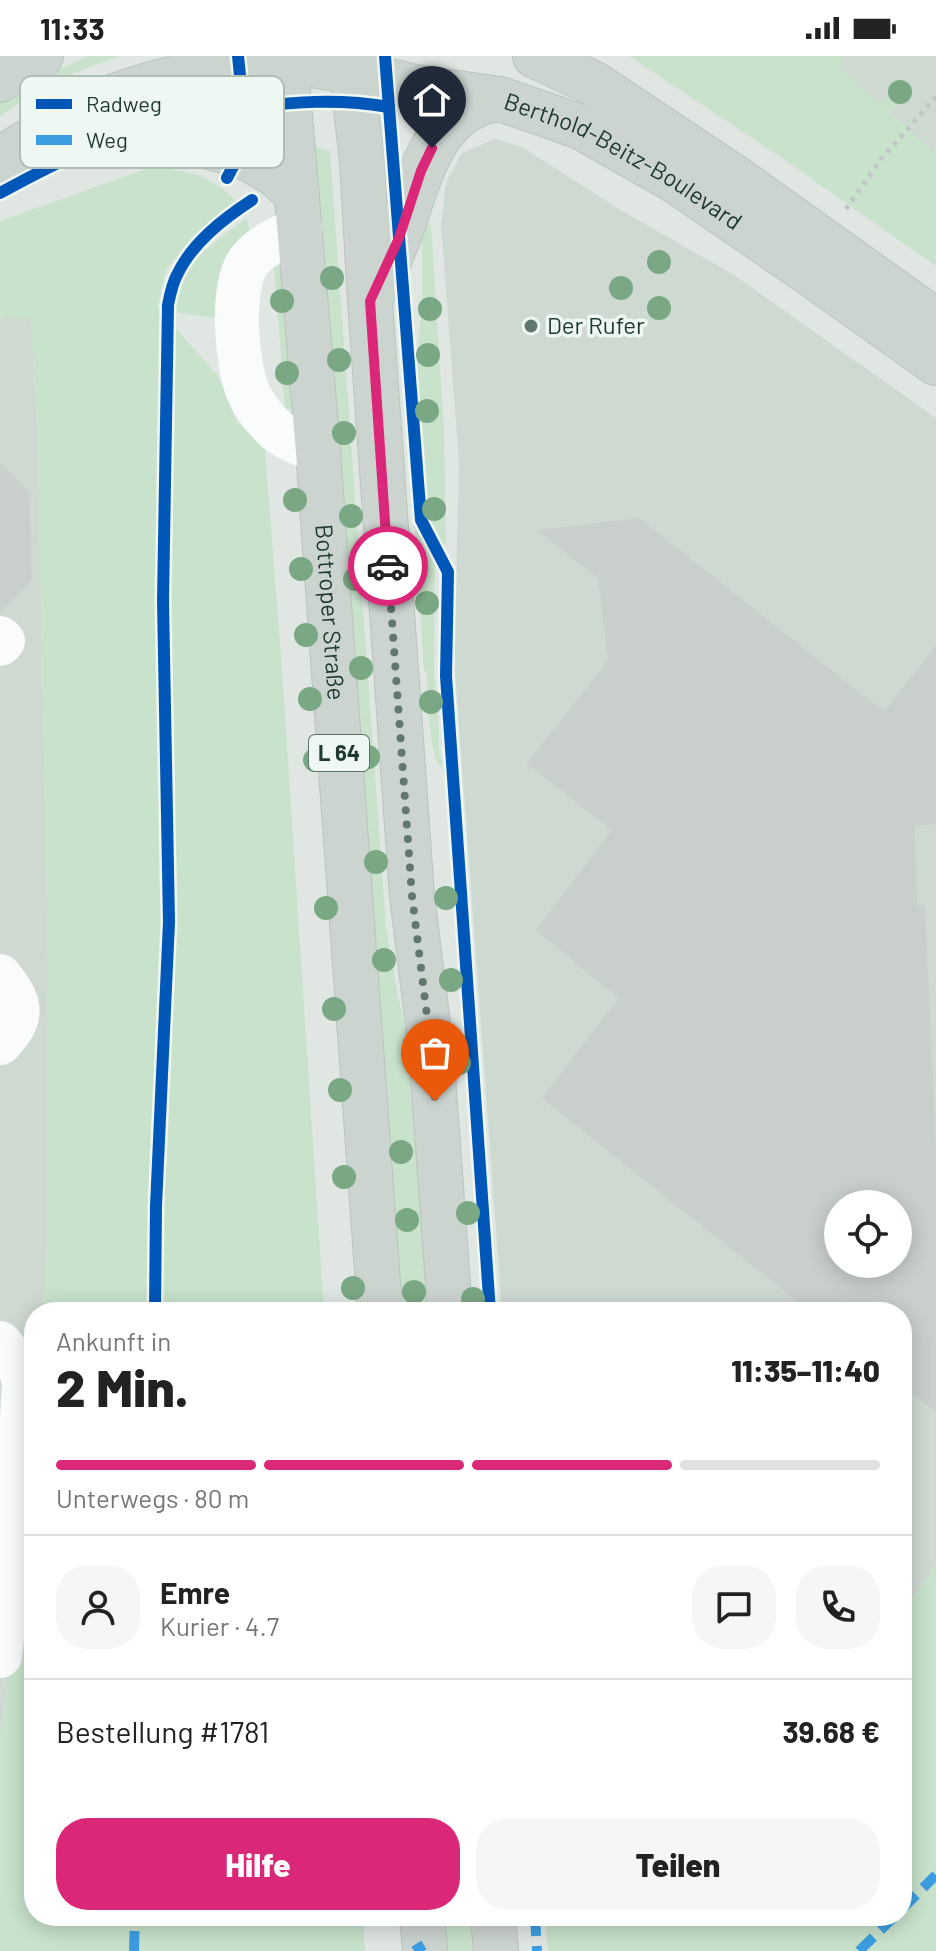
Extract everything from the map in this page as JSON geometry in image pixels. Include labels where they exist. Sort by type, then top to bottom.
[{"type":"main road","points":[[0,80],[41,56]]},
{"type":"main road","name":"Berthold-Beitz-Boulevard","points":[[535,56],[580,69],[936,321]]},
{"type":"main road","name":"Berthold-Beitz-Boulevard","points":[[187,76],[285,60],[307,64],[353,64],[415,87],[500,99],[581,127],[674,180],[936,363]]},
{"type":"main road","name":"Bottroper Straße","points":[[285,60],[318,451],[379,1302]]},
{"type":"main road","name":"L 64","points":[[353,64],[412,896],[431,1048],[449,1302]]},
{"type":"main road","points":[[370,301],[399,238],[421,171],[440,136],[472,106],[500,99]]},
{"type":"main road","name":"Berthold-Beitz-Boulevard","points":[[2,158],[20,147]]},
{"type":"main road","points":[[265,168],[275,174],[298,211]]},
{"type":"main road","points":[[423,1926],[425,1951]]},
{"type":"main road","points":[[494,1926],[496,1951]]},
{"type":"street","points":[[298,211],[245,266],[237,298],[238,337],[244,380],[257,408],[276,431],[318,451]]},
{"type":"street","points":[[874,276],[936,306]]},
{"type":"street","points":[[0,638],[3,641],[0,644]]},
{"type":"street","points":[[0,976],[14,993],[20,1012],[13,1029],[0,1043]]},
{"type":"street","points":[[0,1343],[21,1370],[24,1384],[9,1474],[0,1656]]},
{"type":"path","points":[[845,210],[882,158],[936,97]]},
{"type":"shaded area","points":[[629,56],[936,56],[936,266],[788,162]]},
{"type":"shaded area","points":[[495,139],[522,147],[619,209],[734,275],[936,418],[936,1567],[912,1597],[912,1302],[501,1302],[454,657],[459,464],[441,224],[446,182],[462,153]]},
{"type":"shaded area","points":[[5,317],[31,318],[38,445],[48,962],[44,1302],[24,1302],[24,1597],[0,1733],[0,320]]},
{"type":"green space","points":[[87,56],[122,56],[68,76],[44,76]]},
{"type":"green space","points":[[629,56],[846,56],[838,66],[880,104],[900,82],[909,91],[890,113],[933,151],[936,148],[936,266],[788,162]]},
{"type":"green space","points":[[20,90],[20,103],[0,117],[0,102]]},
{"type":"green space","points":[[315,146],[330,151],[386,927],[410,1048],[429,1302],[401,1302]]},
{"type":"green space","points":[[146,169],[183,171],[207,179],[237,202],[191,238],[165,272],[158,308],[218,376],[237,422],[265,448],[323,1302],[44,1302],[48,962],[38,445],[31,319],[5,317],[0,320],[0,221]]},
{"type":"green space","points":[[247,218],[249,231],[220,319],[174,312],[190,267],[209,247]]},
{"type":"green space","points":[[422,225],[431,225],[444,429],[446,545],[439,543],[424,512],[418,434],[416,365],[422,305]]},
{"type":"green space","points":[[282,266],[292,409],[285,409],[274,267]]},
{"type":"green space","points":[[414,516],[432,548],[435,560],[434,673],[441,767],[433,749],[427,672],[424,671]]},
{"type":"green space","points":[[936,1567],[936,1951],[548,1951],[546,1926],[912,1926],[912,1597]]},
{"type":"green space","points":[[24,1597],[24,1926],[364,1926],[365,1951],[0,1951],[0,1733]]},
{"type":"green space","points":[[444,1926],[472,1926],[473,1951],[446,1951]]},
{"type":"building","points":[[0,464],[28,492],[31,580],[0,611]]},
{"type":"building","points":[[639,519],[884,713],[936,647],[936,823],[914,825],[916,905],[924,908],[936,1167],[936,1411],[912,1392],[912,1302],[799,1302],[543,1098],[620,998],[537,930],[613,830],[528,763],[609,661],[599,578],[539,531]]},
{"type":"marked path","points":[[912,1899],[936,1875]]},
{"type":"marked path","points":[[134,1951],[135,1926]]},
{"type":"marked path","points":[[536,1926],[537,1951]]},
{"type":"marked path","points":[[859,1951],[885,1926]]},
{"type":"marked path","points":[[414,1951],[424,1945]]},
{"type":"cycle path","points":[[238,56],[240,76]]},
{"type":"cycle path","points":[[385,56],[421,520],[448,572],[446,676],[489,1302]]},
{"type":"cycle path","points":[[284,104],[333,102],[389,107]]},
{"type":"cycle path","points":[[0,193],[49,168]]},
{"type":"cycle path","points":[[227,178],[232,168]]},
{"type":"cycle path","points":[[155,1302],[156,1206],[169,922],[163,601],[168,305],[175,278],[191,252],[219,224],[252,200]]},
{"type":"way so far","points":[[388,566],[412,896],[435,1101]]},
{"type":"place","name":"Der Rufer","points":[[531,326]]},
{"type":"route","points":[[388,566],[370,301],[399,238],[414,188],[432,148]]}]
